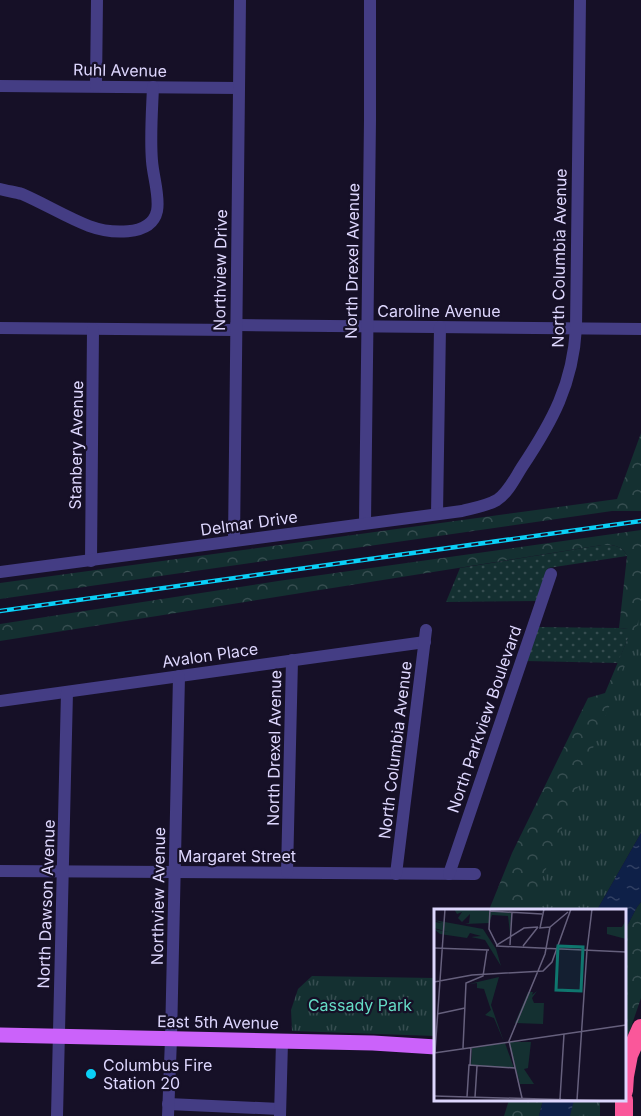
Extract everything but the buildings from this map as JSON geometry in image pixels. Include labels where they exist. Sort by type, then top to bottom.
[{"type":"highway","points":[[626,1073],[641,1028]]},
{"type":"main road","name":"East 5th Avenue","points":[[0,1035],[434,1047]]},
{"type":"street","points":[[96,86],[97,0]]},
{"type":"street","name":"Northview Drive","points":[[234,541],[240,0]]},
{"type":"street","name":"North Drexel Avenue","points":[[365,523],[370,0]]},
{"type":"street","name":"North Columbia Avenue","points":[[500,498],[539,441],[558,406],[573,358],[576,328],[580,0]]},
{"type":"street","name":"Ruhl Avenue","points":[[0,86],[239,88]]},
{"type":"street","points":[[0,189],[20,194],[98,229],[132,231],[145,227],[152,222],[157,211],[152,160],[153,87]]},
{"type":"street","points":[[437,514],[440,327]]},
{"type":"street","name":"Caroline Avenue","points":[[0,328],[641,329]]},
{"type":"street","name":"Stanbery Avenue","points":[[91,561],[93,329]]},
{"type":"street","name":"Delmar Drive","points":[[0,572],[462,511],[491,503],[500,498]]},
{"type":"street","name":"North Parkview Boulevard","points":[[449,874],[551,574]]},
{"type":"street","name":"North Columbia Avenue","points":[[396,874],[426,636]]},
{"type":"street","name":"Avalon Place","points":[[0,701],[292,660],[426,636]]},
{"type":"street","name":"North Drexel Avenue","points":[[287,872],[292,660]]},
{"type":"street","name":"Northview Avenue","points":[[168,1110],[180,676]]},
{"type":"street","name":"North Dawson Avenue","points":[[57,1116],[67,692]]},
{"type":"street","name":"Margaret Street","points":[[0,871],[475,874]]},
{"type":"street","points":[[168,1110],[280,1113],[282,1042]]},
{"type":"green space","points":[[641,433],[641,511],[612,511],[0,599],[0,583],[617,499]]},
{"type":"green space","points":[[641,530],[641,670],[536,909],[489,909],[512,853],[588,698],[605,693],[628,638],[628,629],[619,628],[627,556],[625,552],[614,546],[602,545],[0,641],[0,624],[278,581]]},
{"type":"green space","points":[[602,545],[617,546],[627,556],[548,568],[536,601],[446,602],[460,568]]},
{"type":"green space","points":[[641,613],[641,833],[598,909],[530,909],[616,689]]},
{"type":"green space","points":[[537,627],[628,629],[628,638],[618,663],[526,661]]},
{"type":"green space","points":[[641,902],[641,998],[626,1036],[626,928]]},
{"type":"green space","name":"Cassady Park","points":[[312,976],[434,978],[434,1036],[292,1031],[291,1010],[298,989]]},
{"type":"green space","points":[[509,1101],[543,1101],[539,1116],[504,1116]]},
{"type":"green space","points":[[562,1101],[600,1101],[600,1116],[558,1116]]},
{"type":"water","points":[[641,833],[641,902],[626,928],[626,909],[598,909]]},
{"type":"water","points":[[543,1101],[574,1101],[570,1116],[539,1116]]},
{"type":"railway","points":[[0,611],[641,521]]},
{"type":"place","name":"Columbus Fire Station 20","points":[[91,1074]]}]
